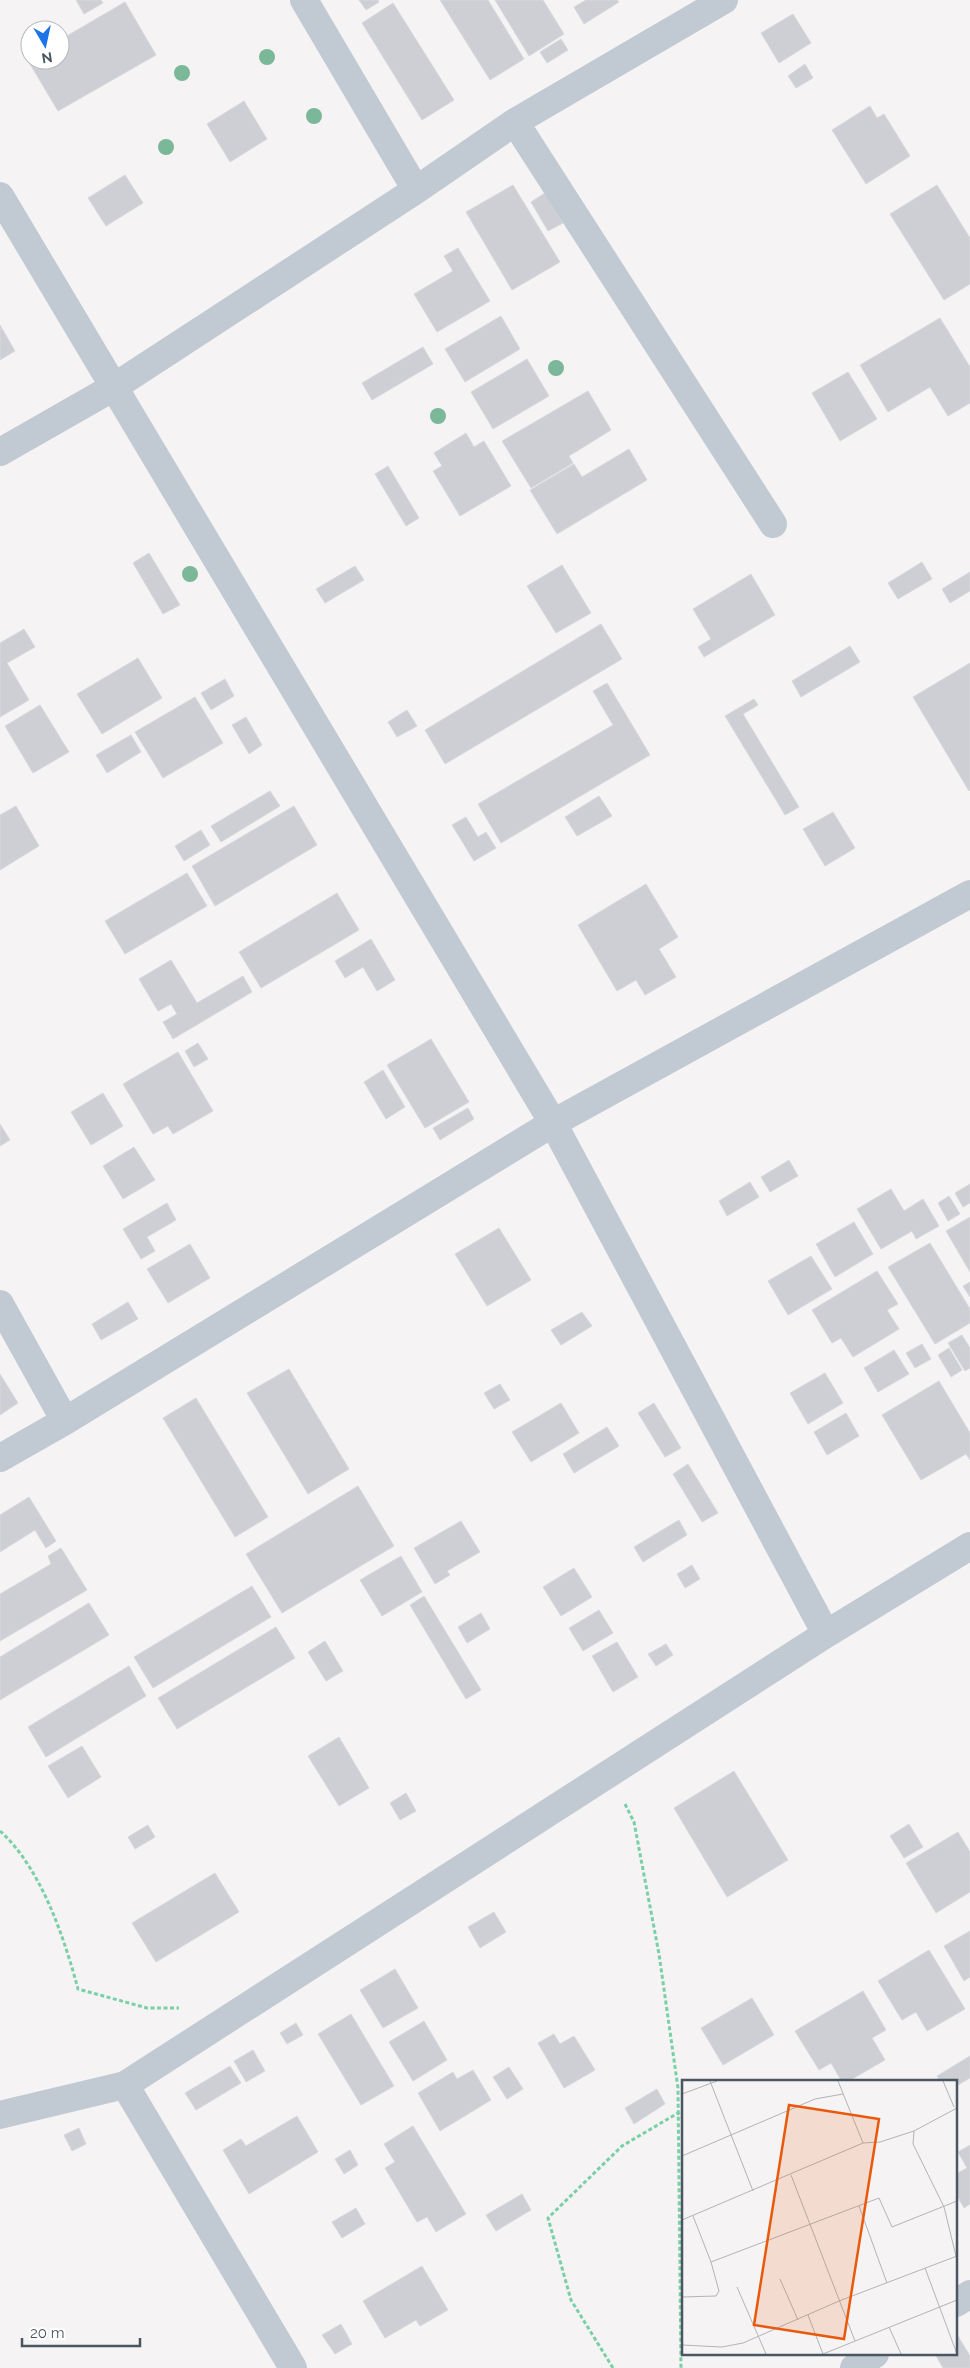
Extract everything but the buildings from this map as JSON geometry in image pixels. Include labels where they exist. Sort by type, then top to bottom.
[{"type":"street","points":[[304,0],[416,190]]},
{"type":"street","points":[[0,452],[114,387],[416,190],[515,122],[724,0]]},
{"type":"street","points":[[515,122],[773,524]]},
{"type":"street","points":[[0,196],[554,1123],[826,1634]]},
{"type":"street","points":[[0,1458],[65,1421],[554,1123],[970,894]]},
{"type":"street","points":[[0,1304],[65,1421]]},
{"type":"street","points":[[0,2115],[125,2085],[826,1634],[970,1546]]},
{"type":"street","points":[[125,2085],[293,2368]]},
{"type":"street","points":[[958,2302],[970,2294]]},
{"type":"street","points":[[854,2368],[873,2356]]},
{"type":"path","points":[[610,1773],[634,1822],[658,1954],[678,2088],[681,2368]]},
{"type":"path","points":[[0,1831],[36,1877],[68,1951],[78,1989],[147,2008],[184,2007]]},
{"type":"path","points":[[678,2113],[682,2117]]},
{"type":"path","points":[[613,2368],[571,2300],[548,2218],[622,2146],[678,2113]]}]
